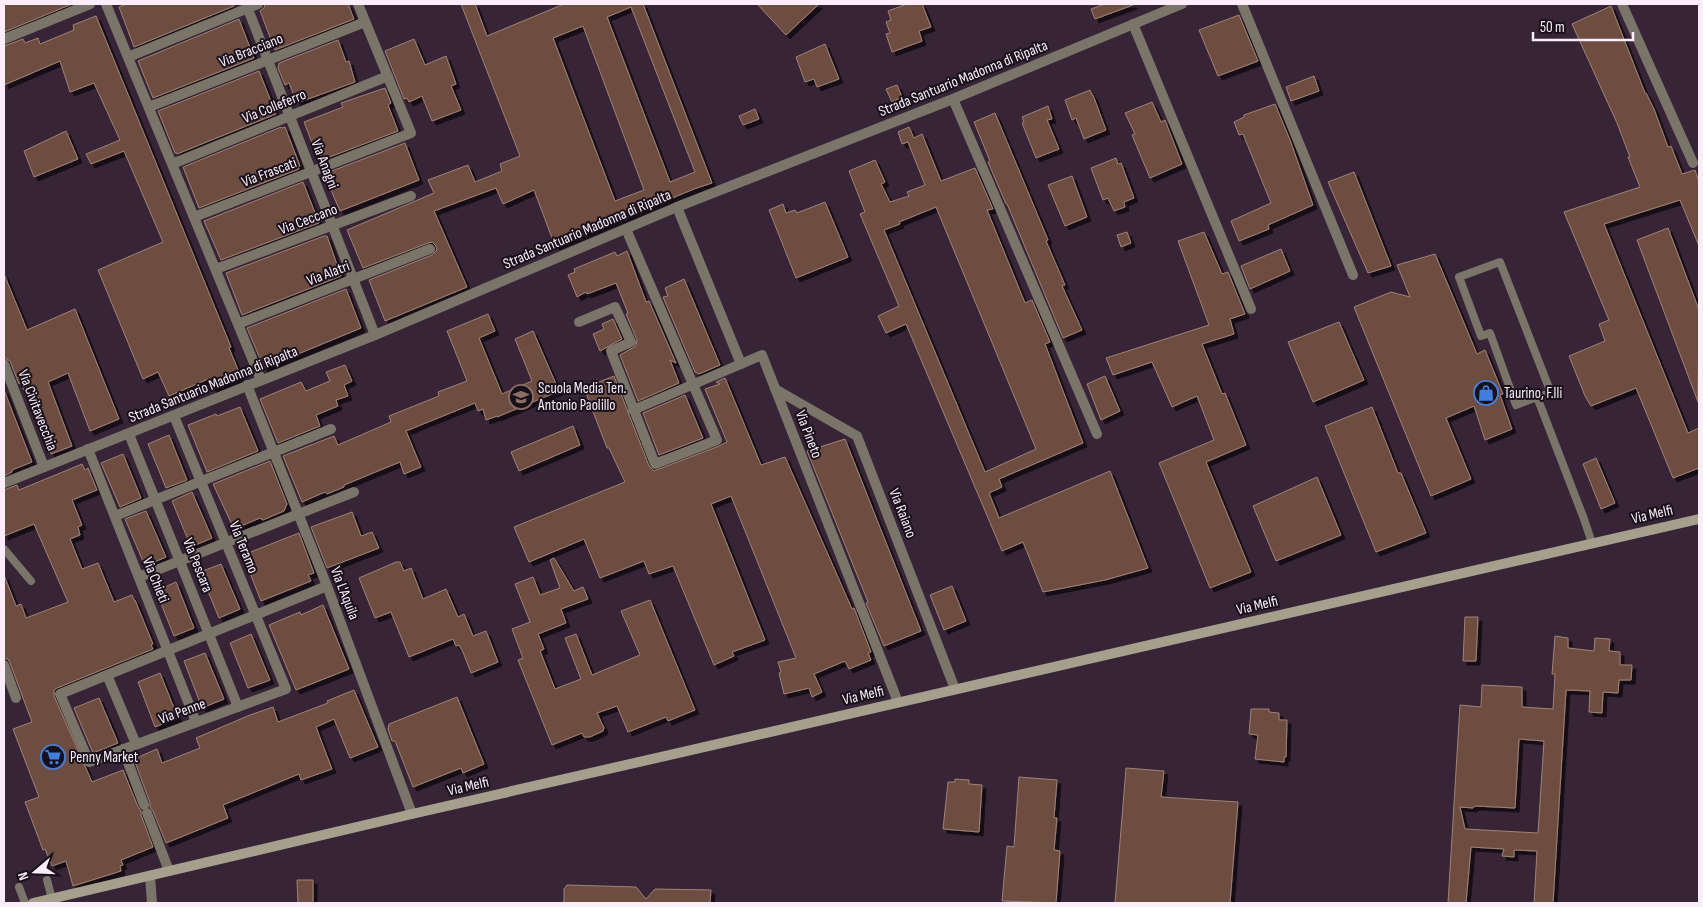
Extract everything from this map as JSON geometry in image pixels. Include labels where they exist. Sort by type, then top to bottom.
[{"type":"main road","name":"Via Melfi","points":[[34,903],[58,900],[168,871],[412,814],[1699,519]]},
{"type":"street","points":[[4,39],[90,4]]},
{"type":"street","points":[[106,4],[261,380]]},
{"type":"street","points":[[128,56],[247,6],[258,4]]},
{"type":"street","points":[[358,4],[388,76]]},
{"type":"street","name":"Strada Santuario Madonna di Ripalta","points":[[4,483],[375,335],[678,207],[954,99],[1182,4]]},
{"type":"street","points":[[1242,4],[1353,275]]},
{"type":"street","points":[[1622,4],[1693,163]]},
{"type":"street","name":"Via Anagni","points":[[247,6],[375,335]]},
{"type":"street","name":"Via Bracciano","points":[[149,107],[365,22]]},
{"type":"street","points":[[1133,24],[1251,309]]},
{"type":"street","name":"Via Colleferro","points":[[172,164],[388,76]]},
{"type":"street","name":"Via Frascati","points":[[194,217],[411,133],[388,76]]},
{"type":"street","points":[[954,99],[1097,434]]},
{"type":"street","name":"Via Ceccano","points":[[216,269],[411,196]]},
{"type":"street","points":[[633,410],[741,364],[678,207]]},
{"type":"street","points":[[579,322],[615,307],[631,342],[610,350],[655,464],[717,440],[626,229]]},
{"type":"street","name":"Via Alatri","points":[[238,324],[430,250]]},
{"type":"street","name":"Via Pineto","points":[[741,364],[762,355],[898,702]]},
{"type":"street","name":"Via Civitavecchia","points":[[4,364],[7,381],[44,467]]},
{"type":"street","name":"Via L'Aquila","points":[[247,385],[327,586],[412,814]]},
{"type":"street","name":"Via Raiano","points":[[775,388],[857,436],[954,689]]},
{"type":"street","name":"Via Teramo","points":[[174,416],[286,689]]},
{"type":"street","points":[[115,516],[331,429]]},
{"type":"street","name":"Via Pescara","points":[[129,434],[238,706]]},
{"type":"street","name":"Via Chieti","points":[[88,449],[196,722]]},
{"type":"street","points":[[139,577],[354,492]]},
{"type":"street","points":[[136,744],[107,675],[327,586]]},
{"type":"street","points":[[4,665],[16,698]]},
{"type":"street","name":"Via Penne","points":[[107,675],[60,694],[89,762],[286,689]]},
{"type":"street","points":[[123,749],[168,871]]},
{"type":"street","points":[[150,876],[152,903]]},
{"type":"lane","points":[[1500,262],[1551,393],[1537,398],[1516,405],[1490,333],[1481,336],[1459,277],[1500,262]]},
{"type":"lane","points":[[1537,398],[1592,544]]},
{"type":"lane","points":[[4,548],[31,581]]},
{"type":"lane","points":[[47,880],[58,900]]},
{"type":"lane","points":[[19,887],[24,903]]},
{"type":"building","points":[[4,4],[72,4],[4,32]]},
{"type":"building","points":[[127,4],[233,4],[234,6],[134,47],[119,7]]},
{"type":"building","points":[[265,4],[348,4],[354,19],[275,50],[260,11],[264,8]]},
{"type":"building","points":[[461,4],[475,4],[487,36],[564,4],[643,4],[712,183],[555,246],[534,190],[503,204],[496,188],[434,211],[467,287],[385,321],[369,280],[432,255],[437,250],[436,246],[432,242],[428,243],[363,268],[347,230],[434,193],[428,180],[468,165],[475,182],[502,171],[500,164],[520,156]],"holes":[[[631,7],[695,172],[670,182],[607,17]],[[583,26],[644,190],[615,201],[553,38]]]},
{"type":"building","points":[[757,4],[819,4],[786,35]]},
{"type":"building","points":[[907,4],[922,4],[931,27],[919,31],[922,41],[892,52],[886,34],[890,33],[886,22],[891,20],[888,11]]},
{"type":"building","points":[[1105,4],[1133,5],[1095,19],[1091,9]]},
{"type":"building","points":[[1611,6],[1668,147],[1671,146],[1682,174],[1695,170],[1699,182],[1699,246],[1680,200],[1604,224],[1688,433],[1699,428],[1699,468],[1673,478],[1636,388],[1591,406],[1569,356],[1605,341],[1599,324],[1609,320],[1564,212],[1640,187],[1617,123],[1572,24]]},
{"type":"building","points":[[1239,15],[1258,61],[1218,76],[1199,30]]},
{"type":"building","points":[[96,16],[231,347],[229,348],[241,377],[213,389],[208,379],[169,396],[158,372],[143,379],[98,270],[163,242],[124,151],[91,164],[86,154],[120,140],[94,83],[70,92],[60,61],[4,85],[4,46],[23,39],[25,43],[38,38],[40,44],[74,30],[73,25]]},
{"type":"building","points":[[239,19],[254,58],[153,98],[138,61]]},
{"type":"building","points":[[414,39],[425,65],[446,56],[456,84],[451,86],[461,110],[432,121],[422,96],[409,102],[407,98],[404,99],[385,51]]},
{"type":"building","points":[[338,40],[346,62],[349,61],[355,82],[297,103],[289,83],[285,85],[278,68],[279,63]]},
{"type":"building","points":[[825,44],[839,79],[817,87],[814,79],[805,82],[796,57]]},
{"type":"building","points":[[259,71],[276,114],[177,154],[175,153],[158,111]]},
{"type":"building","points":[[1314,76],[1319,91],[1291,101],[1286,87]]},
{"type":"building","points":[[897,85],[902,97],[892,102],[886,89]]},
{"type":"building","points":[[385,88],[391,103],[388,105],[398,131],[319,161],[304,122],[343,107],[341,103]]},
{"type":"building","points":[[1090,90],[1106,130],[1084,139],[1076,118],[1072,120],[1065,100]]},
{"type":"building","points":[[1152,102],[1161,122],[1165,120],[1182,164],[1150,178],[1132,135],[1135,134],[1125,113]]},
{"type":"building","points":[[1275,104],[1313,205],[1268,225],[1269,229],[1239,241],[1231,221],[1271,203],[1243,134],[1239,135],[1234,122],[1244,117],[1244,115]]},
{"type":"building","points":[[1048,106],[1052,119],[1047,120],[1059,149],[1036,158],[1022,123],[1024,122],[1022,117]]},
{"type":"building","points":[[755,109],[759,119],[743,125],[739,116]]},
{"type":"building","points":[[995,113],[1048,240],[1046,241],[1065,285],[1062,286],[1082,330],[1063,338],[988,162],[990,161],[974,122]]},
{"type":"building","points":[[285,127],[300,166],[298,167],[299,169],[199,208],[183,167]]},
{"type":"building","points":[[909,127],[914,138],[922,134],[941,181],[975,168],[993,209],[987,210],[1025,303],[1032,300],[1050,342],[1045,344],[1083,443],[999,479],[1002,487],[989,493],[999,518],[1110,471],[1148,568],[1105,580],[1043,592],[1023,542],[1002,551],[906,324],[886,333],[878,316],[899,306],[860,214],[865,212],[849,171],[875,160],[885,182],[881,184],[890,202],[909,196],[907,192],[925,185],[908,142],[902,144],[898,132]],"holes":[[[936,207],[1036,449],[985,472],[884,230]]]},
{"type":"building","points":[[66,131],[78,159],[34,177],[24,151]]},
{"type":"building","points":[[405,143],[419,180],[340,211],[324,174]]},
{"type":"building","points":[[1116,158],[1118,164],[1121,163],[1134,198],[1124,202],[1125,207],[1114,211],[1108,198],[1103,200],[1091,168]]},
{"type":"building","points":[[1354,172],[1391,266],[1368,273],[1328,182]]},
{"type":"building","points":[[1072,176],[1087,217],[1065,226],[1048,185]]},
{"type":"building","points":[[303,182],[319,223],[221,260],[204,221]]},
{"type":"building","points":[[825,202],[848,257],[796,278],[769,210],[783,204],[786,213],[795,210],[797,213]]},
{"type":"building","points":[[1668,228],[1699,310],[1698,402],[1637,240]]},
{"type":"building","points":[[1127,232],[1131,243],[1121,247],[1117,235]]},
{"type":"building","points":[[1204,232],[1222,274],[1228,272],[1245,314],[1230,319],[1234,334],[1202,344],[1222,394],[1225,393],[1246,445],[1206,462],[1251,572],[1210,588],[1159,463],[1214,440],[1197,396],[1172,407],[1152,362],[1113,375],[1106,358],[1209,325],[1178,241]]},
{"type":"building","points":[[327,236],[341,276],[242,315],[226,273]]},
{"type":"building","points":[[1281,249],[1290,271],[1250,289],[1241,266]]},
{"type":"building","points":[[627,251],[646,302],[649,301],[676,363],[670,360],[679,383],[638,401],[620,355],[636,346],[637,340],[616,283],[587,294],[586,292],[577,297],[568,275],[575,272],[574,269],[615,252],[617,256]]},
{"type":"building","points":[[1435,254],[1477,354],[1485,350],[1503,394],[1500,395],[1512,429],[1485,440],[1474,406],[1446,418],[1471,479],[1431,496],[1354,307],[1391,292],[1410,297],[1397,265]]},
{"type":"building","points":[[4,274],[27,330],[75,309],[119,419],[90,431],[68,373],[48,382],[72,446],[51,454],[21,383],[19,384],[10,361],[4,357]]},
{"type":"building","points":[[684,279],[720,365],[699,374],[695,372],[663,297],[668,296],[665,288]]},
{"type":"building","points":[[346,289],[361,328],[264,368],[247,328]]},
{"type":"building","name":"Scuola Media Ten. Antonio Paolillo","points":[[488,314],[495,331],[479,338],[502,394],[532,381],[515,339],[533,331],[559,391],[486,420],[483,409],[478,411],[475,403],[406,431],[421,467],[404,474],[400,462],[327,494],[325,492],[302,502],[283,456],[334,436],[338,445],[391,422],[389,416],[439,396],[438,392],[467,381],[447,331]]},
{"type":"building","points":[[613,319],[622,339],[600,351],[593,334],[604,329],[602,324]]},
{"type":"building","points":[[1339,322],[1364,380],[1313,402],[1288,342]]},
{"type":"building","points":[[345,365],[352,381],[344,385],[348,396],[336,400],[338,406],[316,415],[320,426],[278,443],[260,399],[301,382],[306,391],[330,381],[326,372]]},
{"type":"building","points":[[614,376],[649,466],[654,471],[727,442],[705,389],[720,384],[716,382],[725,378],[761,465],[785,457],[852,609],[854,608],[871,652],[868,653],[871,660],[849,669],[845,661],[814,674],[822,692],[812,697],[809,688],[784,694],[778,662],[796,658],[731,496],[711,504],[765,640],[732,652],[734,656],[714,665],[673,566],[649,574],[644,561],[600,578],[584,539],[529,562],[514,527],[625,482],[609,448],[607,448],[584,388]]},
{"type":"building","points":[[1105,376],[1120,411],[1101,420],[1087,384]]},
{"type":"building","points":[[4,390],[32,462],[12,470],[12,472],[4,476]]},
{"type":"building","points":[[685,395],[703,438],[659,455],[643,413]]},
{"type":"building","points":[[240,407],[258,451],[207,472],[188,425]]},
{"type":"building","points":[[1372,407],[1398,473],[1401,473],[1426,533],[1376,552],[1325,426]]},
{"type":"building","points":[[573,426],[580,445],[519,471],[511,452]]},
{"type":"building","points":[[169,435],[187,480],[166,488],[148,444]]},
{"type":"building","points":[[845,439],[921,631],[884,646],[807,451]]},
{"type":"building","points":[[123,454],[141,498],[120,507],[101,463]]},
{"type":"building","points":[[1596,458],[1615,503],[1601,509],[1583,464]]},
{"type":"building","points":[[270,461],[287,504],[284,511],[263,520],[260,518],[234,529],[213,484]]},
{"type":"building","points":[[82,464],[85,470],[88,468],[97,490],[72,500],[82,525],[78,527],[80,535],[70,539],[82,569],[98,563],[114,602],[132,595],[153,644],[151,645],[153,649],[57,688],[54,690],[54,696],[92,782],[123,770],[141,811],[153,847],[121,860],[123,865],[120,866],[121,871],[73,886],[66,861],[52,866],[45,849],[43,850],[25,802],[39,797],[13,729],[32,722],[10,663],[8,659],[4,658],[4,575],[16,606],[21,604],[26,618],[68,602],[34,524],[4,536],[4,490],[17,485],[19,490]]},
{"type":"building","points":[[1317,477],[1341,535],[1276,561],[1253,506]]},
{"type":"building","points":[[192,492],[212,538],[191,547],[172,501]]},
{"type":"building","points":[[146,511],[166,557],[145,566],[125,519]]},
{"type":"building","points":[[352,512],[361,536],[372,532],[379,548],[327,568],[311,527]]},
{"type":"building","points":[[299,533],[314,573],[308,575],[311,581],[261,601],[243,555]]},
{"type":"building","points":[[554,558],[574,591],[583,587],[588,599],[561,609],[566,623],[538,634],[544,649],[540,651],[555,689],[581,679],[565,638],[576,634],[592,675],[640,655],[621,611],[650,600],[695,710],[668,721],[666,717],[628,732],[617,706],[597,713],[604,728],[603,731],[590,737],[584,737],[582,733],[552,745],[518,660],[523,658],[512,629],[530,622],[515,584],[533,577],[540,595],[560,588],[550,560]]},
{"type":"building","points":[[400,562],[404,571],[411,568],[423,599],[446,589],[458,617],[464,614],[473,636],[486,631],[498,662],[471,673],[463,652],[459,645],[456,646],[453,639],[409,657],[391,612],[375,618],[359,578]]},
{"type":"building","points":[[221,564],[240,609],[219,618],[200,572]]},
{"type":"building","points":[[176,582],[194,628],[174,636],[156,591]]},
{"type":"building","points":[[952,586],[966,621],[944,630],[930,595]]},
{"type":"building","points":[[323,605],[349,669],[296,690],[269,625],[300,612],[301,615]]},
{"type":"building","points":[[1465,617],[1478,617],[1476,661],[1463,661]]},
{"type":"building","points":[[251,634],[270,680],[248,688],[230,643]]},
{"type":"building","points":[[1555,636],[1568,638],[1568,648],[1594,651],[1595,638],[1610,639],[1609,651],[1620,652],[1620,665],[1632,665],[1631,680],[1619,680],[1618,693],[1603,692],[1602,713],[1589,712],[1590,691],[1566,690],[1553,903],[1534,903],[1537,851],[1514,850],[1514,857],[1502,856],[1504,849],[1471,847],[1466,903],[1448,903],[1460,705],[1481,707],[1482,685],[1522,687],[1522,707],[1553,709],[1555,674],[1552,674]],"holes":[[[1519,739],[1544,741],[1538,833],[1465,829],[1460,807],[1515,808]]]},
{"type":"building","points":[[205,653],[224,699],[202,708],[184,661]]},
{"type":"building","points":[[160,673],[178,718],[155,727],[138,682]]},
{"type":"building","points":[[354,690],[378,747],[350,758],[334,719],[316,727],[332,769],[301,780],[299,774],[223,805],[228,818],[166,843],[150,807],[134,759],[157,749],[162,763],[200,748],[196,738],[250,715],[273,707],[278,722],[328,703],[327,701]]},
{"type":"building","points":[[457,697],[484,764],[463,773],[461,768],[413,787],[395,741],[392,741],[388,729],[389,724]]},
{"type":"building","points":[[99,698],[118,743],[93,753],[74,708]]},
{"type":"building","points":[[1251,709],[1269,709],[1269,712],[1279,713],[1279,720],[1287,720],[1286,757],[1284,757],[1284,762],[1255,759],[1258,735],[1249,734]]},
{"type":"building","points":[[1126,768],[1164,771],[1161,797],[1238,802],[1230,903],[1115,903]]},
{"type":"building","points":[[1019,777],[1057,780],[1054,818],[1057,818],[1054,850],[1060,851],[1056,903],[1002,901],[1007,846],[1014,847]]},
{"type":"building","points":[[955,779],[969,780],[969,784],[982,785],[979,832],[943,829],[948,782],[955,782]]},
{"type":"building","points":[[297,880],[313,880],[313,903],[298,903]]},
{"type":"building","points":[[567,885],[636,887],[646,899],[655,889],[711,890],[710,903],[564,903],[564,889]]},
{"type":"place","name":"Taurino, F.lli","points":[[1486,393]]},
{"type":"place","name":"Scuola Media Ten. Antonio Paolillo","points":[[521,397]]},
{"type":"place","name":"Penny Market","points":[[53,757]]}]
